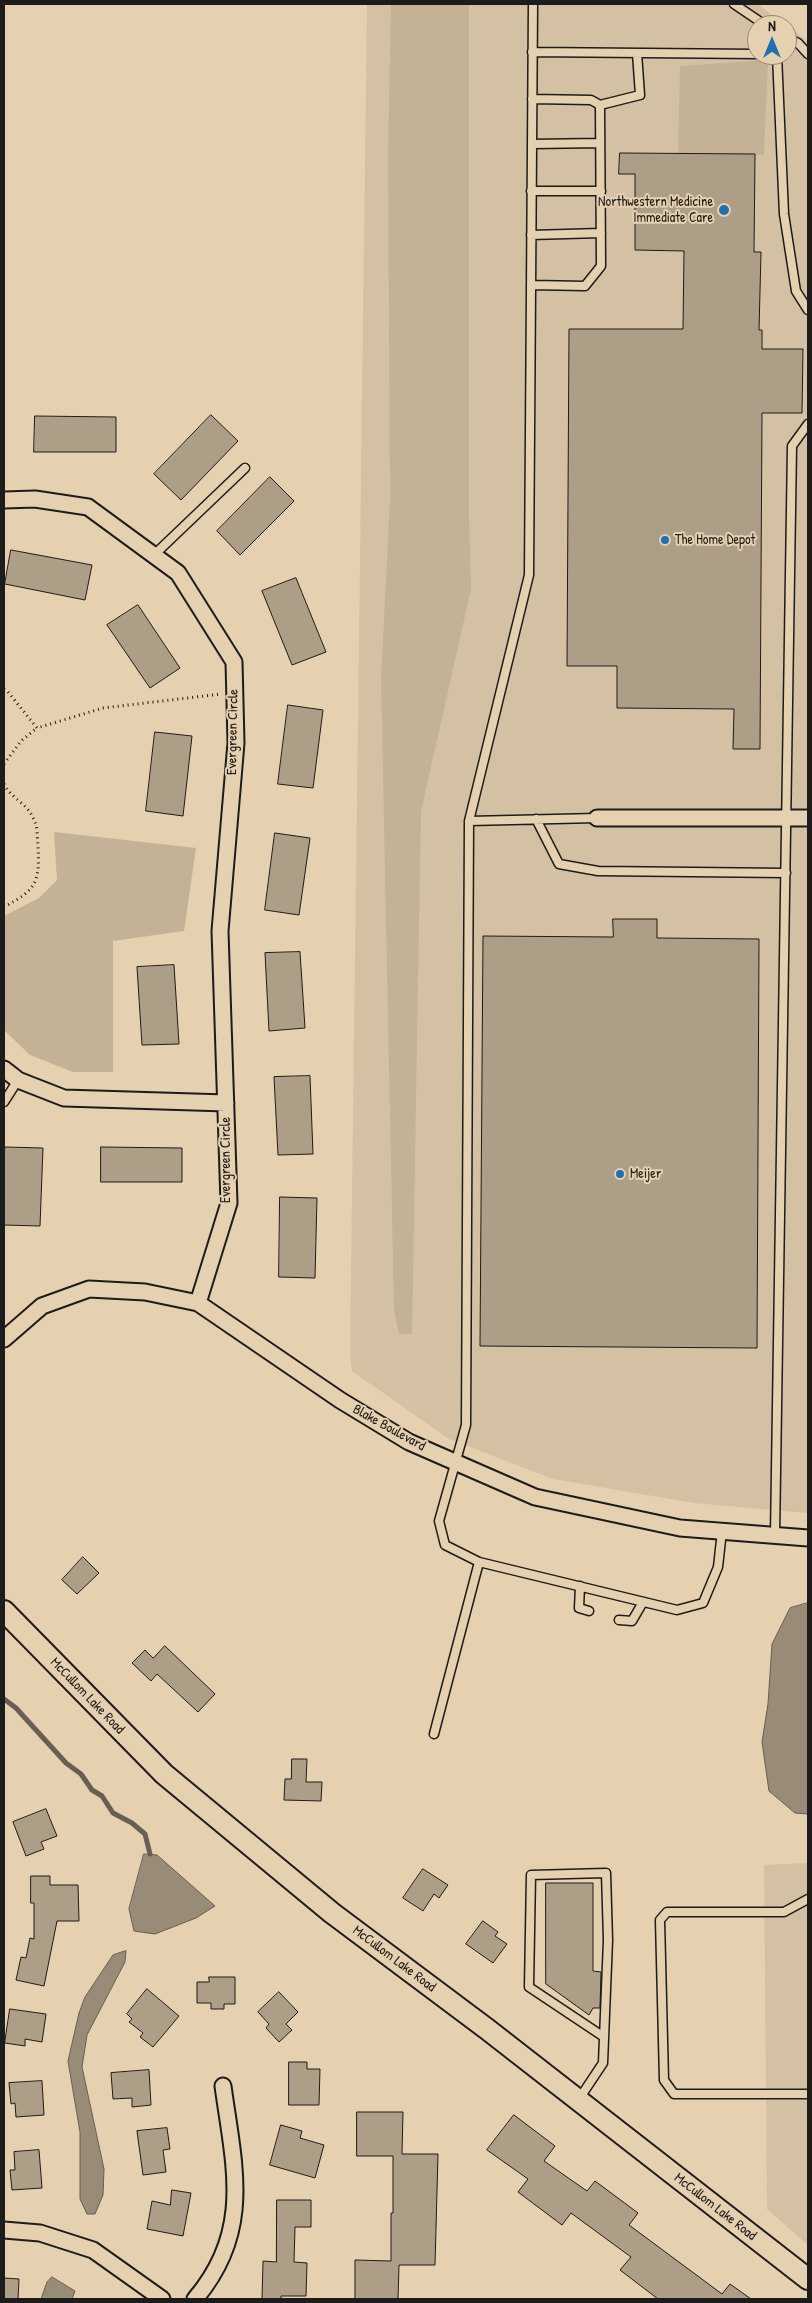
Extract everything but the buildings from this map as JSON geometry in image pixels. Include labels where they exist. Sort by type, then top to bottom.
[{"type":"street","name":"Evergreen Circle","points":[[4,500],[35,499],[88,507],[178,573],[234,662],[236,743],[220,931],[229,1203],[198,1303]]},
{"type":"street","points":[[597,818],[808,818]]},
{"type":"street","name":"Evergreen Circle","points":[[4,1069],[18,1080],[64,1098],[226,1103]]},
{"type":"street","name":"Blake Boulevard","points":[[4,1339],[42,1306],[89,1289],[145,1292],[198,1303],[340,1400],[410,1442],[535,1497],[680,1528],[808,1538]]},
{"type":"street","name":"McCullom Lake Road","points":[[4,1611],[164,1774],[332,1912],[578,2100],[808,2280]]},
{"type":"street","points":[[195,2299],[209,2283],[231,2238],[237,2189],[223,2086]]},
{"type":"street","points":[[4,2230],[40,2233],[93,2250],[162,2299]]},
{"type":"lane","points":[[533,4],[528,575],[469,821],[466,1425],[439,1521],[445,1545],[480,1562],[677,1610],[703,1603],[718,1567],[722,1531]]},
{"type":"lane","points":[[734,4],[750,15]]},
{"type":"lane","points":[[797,43],[808,54]]},
{"type":"lane","points":[[532,52],[747,54]]},
{"type":"lane","points":[[532,99],[591,100],[600,104],[640,95],[637,53]]},
{"type":"lane","points":[[777,65],[784,214],[796,291],[808,310]]},
{"type":"lane","points":[[531,285],[585,286],[601,266],[600,104]]},
{"type":"lane","points":[[532,144],[600,143]]},
{"type":"lane","points":[[531,191],[601,191]]},
{"type":"lane","points":[[531,235],[601,233]]},
{"type":"lane","points":[[775,1535],[792,446],[808,424]]},
{"type":"lane","points":[[154,555],[245,468]]},
{"type":"lane","points":[[469,821],[597,818]]},
{"type":"lane","points":[[536,819],[559,864],[598,871],[786,873]]},
{"type":"lane","points":[[4,1102],[18,1080]]},
{"type":"lane","points":[[434,1734],[480,1562]]},
{"type":"lane","points":[[580,1586],[579,1608],[589,1611]]},
{"type":"lane","points":[[620,1620],[632,1620],[644,1602]]},
{"type":"lane","points":[[578,2100],[603,2062],[608,1940],[606,1873],[531,1875],[529,1987],[604,2036]]},
{"type":"lane","points":[[808,1899],[784,1912],[667,1912],[660,1920],[664,2080],[674,2094],[808,2094]]},
{"type":"path","points":[[4,689],[37,728]]},
{"type":"path","points":[[4,764],[21,741],[37,728],[103,708],[235,693]]},
{"type":"path","points":[[4,784],[8,792],[32,814],[36,825],[39,870],[36,884],[26,895],[4,907]]},
{"type":"shaded area","points":[[367,4],[757,4],[772,15],[747,15],[747,65],[797,65],[797,33],[808,41],[808,1513],[694,1503],[553,1479],[449,1439],[352,1371],[350,1354]]},
{"type":"shaded area","points":[[391,4],[469,4],[469,516],[471,589],[421,811],[412,1334],[399,1334],[394,1310],[381,678],[390,501],[388,154]]},
{"type":"shaded area","points":[[747,61],[747,65],[768,65],[764,155],[678,154],[680,66]]},
{"type":"shaded area","points":[[54,832],[196,848],[184,931],[113,941],[113,1072],[73,1072],[30,1055],[4,1030],[4,916],[39,898],[57,880]]},
{"type":"shaded area","points":[[808,1603],[808,1814],[795,1813],[769,1791],[762,1742],[768,1704],[772,1644],[790,1608]]},
{"type":"shaded area","points":[[144,1854],[157,1855],[215,1906],[196,1918],[155,1934],[134,1931],[129,1909]]},
{"type":"shaded area","points":[[808,1863],[808,2245],[767,2209],[764,1865]]},
{"type":"shaded area","points":[[126,1951],[125,1962],[87,2035],[82,2067],[104,2169],[103,2195],[95,2214],[87,2214],[80,2199],[80,2132],[68,2061],[79,2013],[85,1997],[113,1955]]},
{"type":"shaded area","points":[[52,2277],[75,2291],[72,2299],[41,2299],[47,2282]]},
{"type":"waterway","points":[[4,1699],[16,1708],[66,1763],[81,1774],[92,1790],[102,1796],[113,1813],[132,1823],[145,1834],[150,1854]]},
{"type":"place","name":"Northwestern Medicine Immediate Care","points":[[724,210]]},
{"type":"place","name":"The Home Depot","points":[[665,540]]},
{"type":"place","name":"Meijer","points":[[620,1174]]}]
